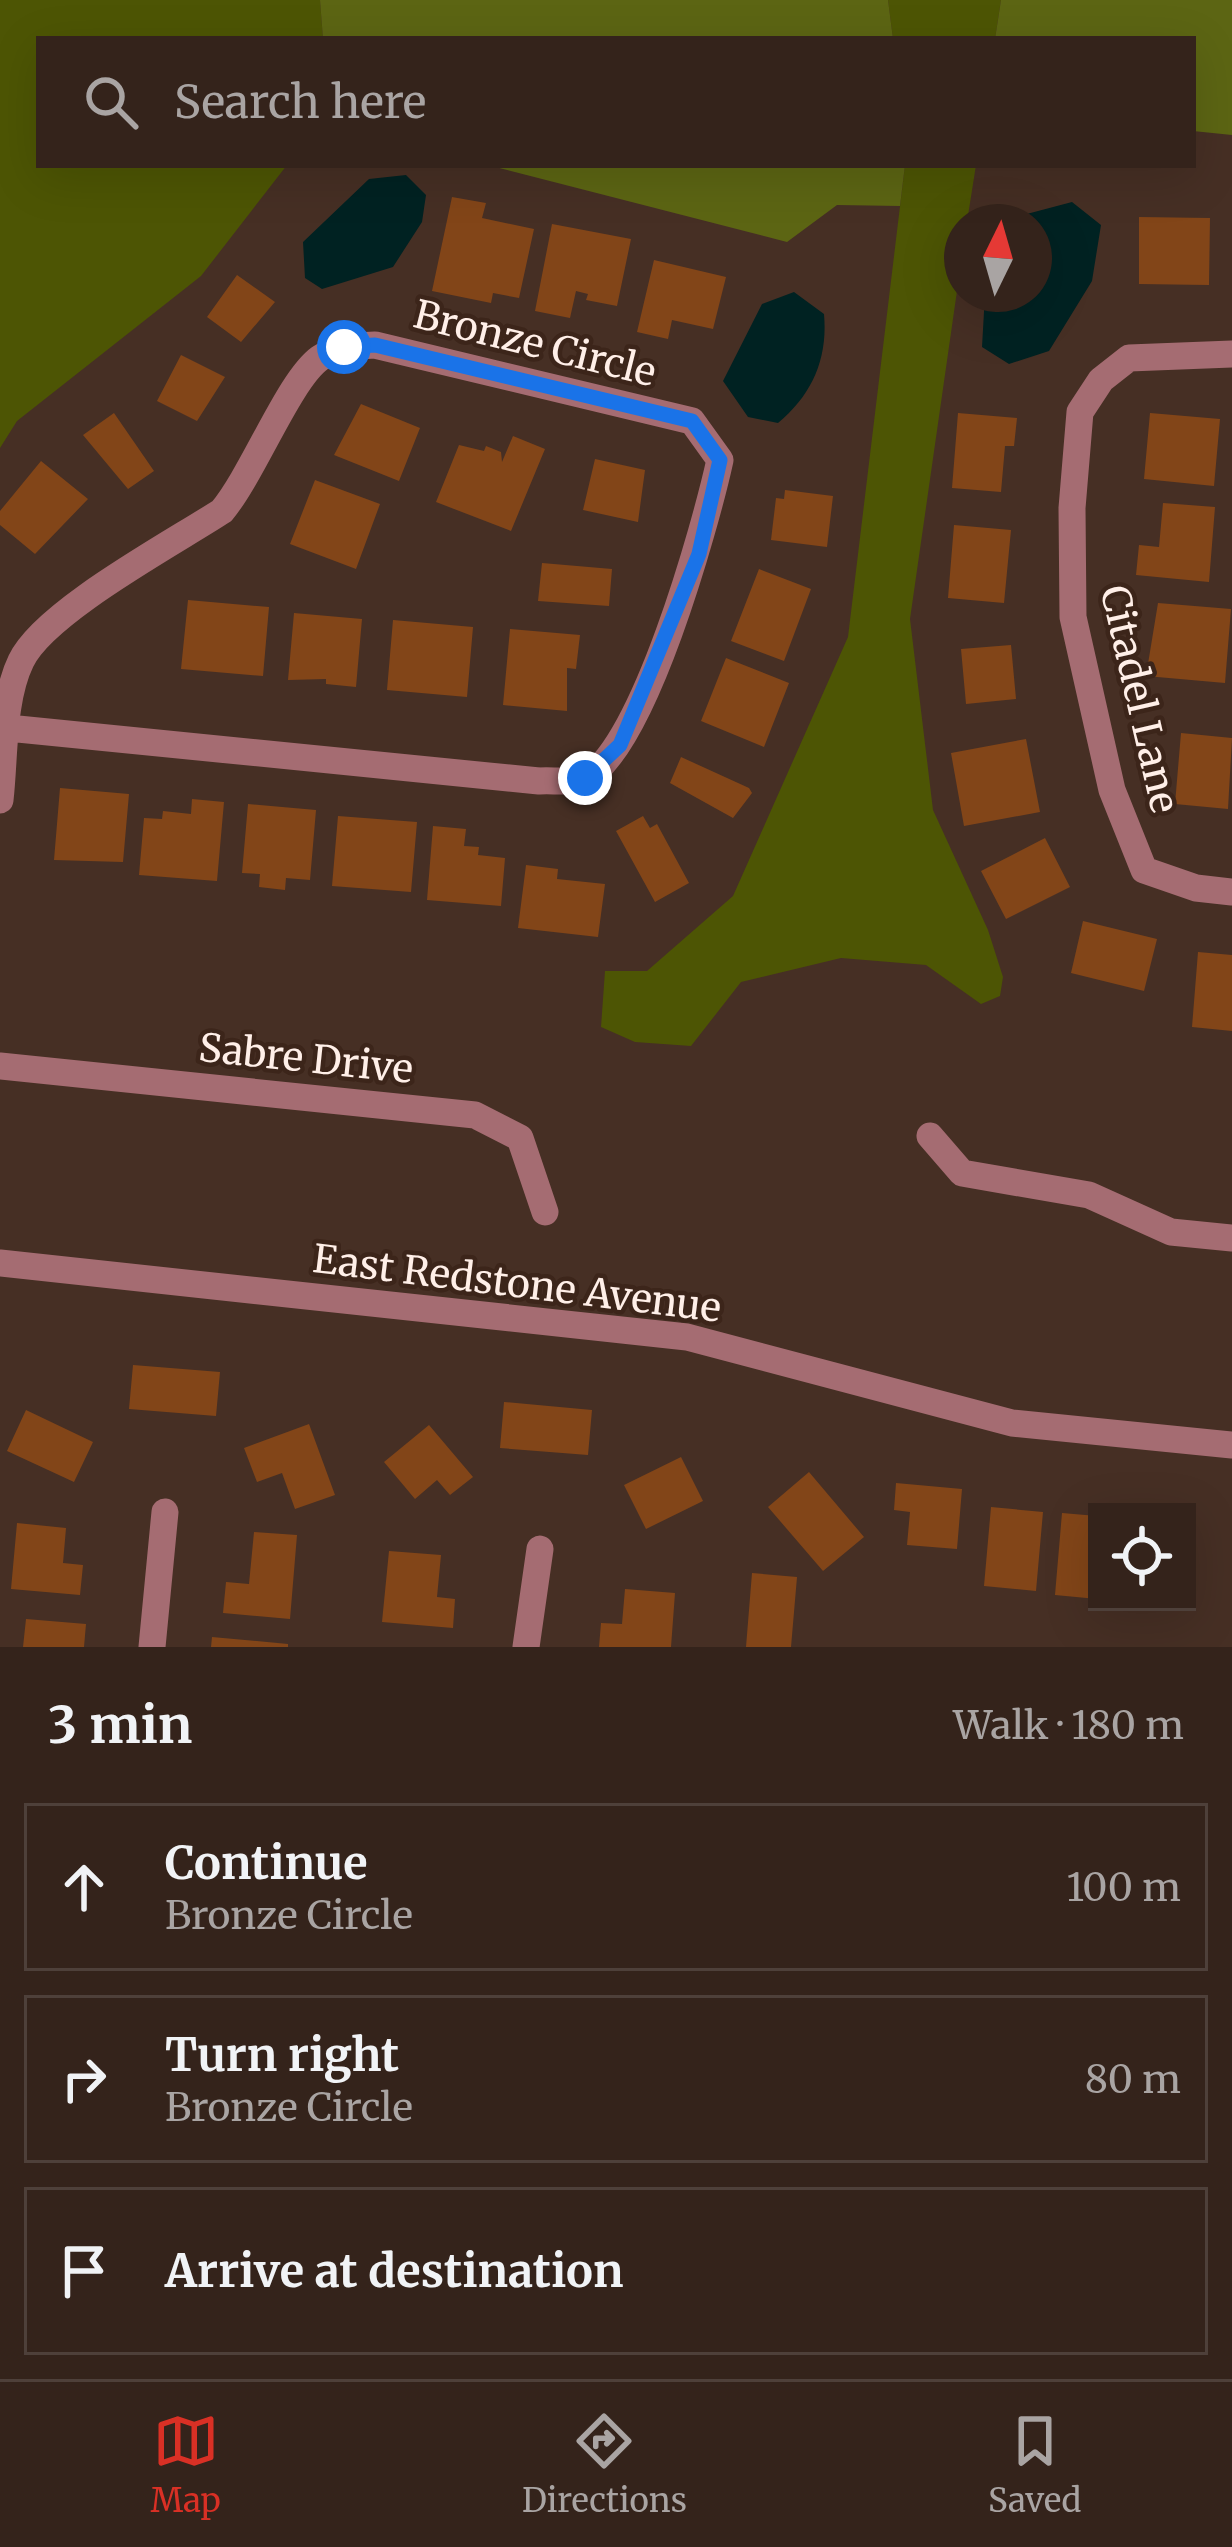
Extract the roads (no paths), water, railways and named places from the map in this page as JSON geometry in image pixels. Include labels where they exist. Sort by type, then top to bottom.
[{"type":"street","name":"Bronze Circle","points":[[0,800],[4,728],[13,684],[36,636],[222,511],[246,483],[317,360],[344,347],[375,345],[692,421],[720,460],[699,554],[620,745],[585,778],[539,781],[4,728]]},
{"type":"street","name":"Citadel Lane","points":[[1232,354],[1129,358],[1101,380],[1080,412],[1072,508],[1073,617],[1112,790],[1144,870],[1196,888],[1232,892]]},
{"type":"street","name":"Sabre Drive","points":[[0,1066],[475,1115],[520,1138],[545,1212]]},
{"type":"street","points":[[929,1136],[962,1174],[1089,1196],[1171,1232],[1232,1238]]},
{"type":"street","name":"East Redstone Avenue","points":[[0,1263],[687,1337],[1012,1423],[1232,1445]]},
{"type":"street","points":[[152,1647],[166,1511]]},
{"type":"street","points":[[526,1647],[540,1549]]},
{"type":"water","points":[[406,175],[426,195],[422,222],[393,267],[322,289],[305,278],[303,242],[369,179]]},
{"type":"water","points":[[1072,202],[1101,225],[1092,281],[1049,351],[1009,364],[982,347],[984,312],[1052,312],[1052,207]]},
{"type":"water","points":[[794,292],[824,314],[823,346],[815,375],[778,423],[748,417],[723,381],[762,304]]}]
